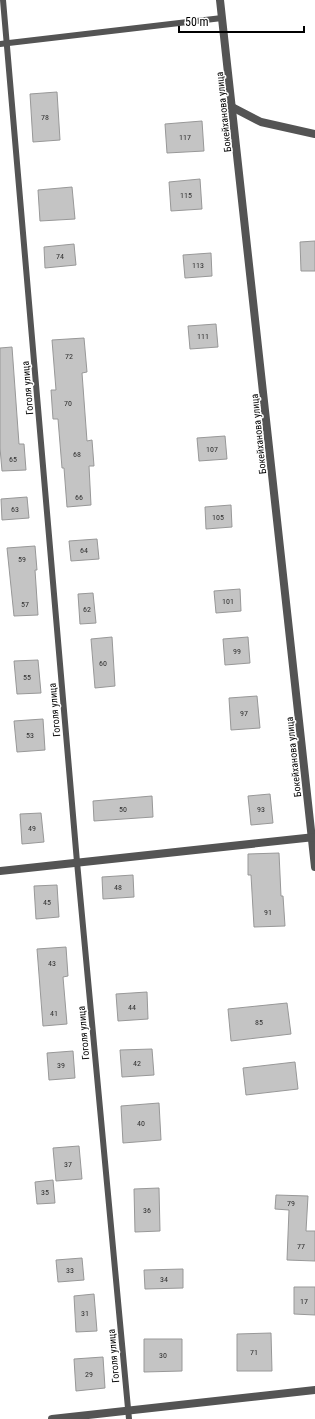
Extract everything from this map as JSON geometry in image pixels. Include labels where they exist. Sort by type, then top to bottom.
[{"type":"street","name":"Бокейханова улица","points":[[220,0],[313,837],[315,867]]},
{"type":"street","points":[[232,107],[261,122],[315,134]]},
{"type":"street","points":[[0,871],[313,837]]},
{"type":"street","points":[[52,1419],[128,1415],[315,1390]]},
{"type":"lane","name":"Гоголя улица","points":[[3,0],[77,862],[128,1415]]},
{"type":"lane","points":[[0,44],[222,18]]},
{"type":"building","points":[[57,92],[60,140],[33,142],[30,94]]},
{"type":"building","points":[[202,121],[204,151],[167,153],[165,124]]},
{"type":"building","points":[[200,179],[202,209],[171,211],[169,182]]},
{"type":"building","points":[[72,187],[75,219],[40,221],[38,190]]},
{"type":"building","points":[[315,241],[315,271],[301,271],[300,242]]},
{"type":"building","points":[[74,244],[76,265],[45,268],[44,247]]},
{"type":"building","points":[[211,253],[212,276],[185,278],[183,255]]},
{"type":"building","points":[[216,324],[218,347],[190,349],[188,326]]},
{"type":"building","points":[[84,338],[87,372],[82,373],[87,441],[92,440],[94,466],[89,466],[91,505],[67,507],[58,419],[53,419],[51,390],[56,390],[52,340]]},
{"type":"building","points":[[12,347],[19,444],[24,444],[26,470],[2,471],[0,448],[0,348]]},
{"type":"building","points":[[225,436],[227,459],[199,461],[197,438]]},
{"type":"building","points":[[27,497],[29,518],[2,520],[1,499]]},
{"type":"building","points":[[231,505],[232,527],[206,529],[205,507]]},
{"type":"building","points":[[97,539],[99,559],[71,561],[69,541]]},
{"type":"building","points":[[35,546],[38,615],[14,616],[7,548]]},
{"type":"building","points":[[240,589],[241,611],[216,613],[214,591]]},
{"type":"building","points":[[93,593],[96,623],[80,624],[78,594]]},
{"type":"building","points":[[112,637],[115,686],[95,688],[91,639]]},
{"type":"building","points":[[248,637],[250,663],[225,665],[223,639]]},
{"type":"building","points":[[38,660],[41,693],[17,694],[14,661]]},
{"type":"building","points":[[257,696],[260,728],[231,730],[229,698]]},
{"type":"building","points":[[43,719],[45,750],[17,752],[14,721]]},
{"type":"building","points":[[270,794],[273,823],[251,825],[248,796]]},
{"type":"building","points":[[152,796],[153,817],[94,821],[93,801]]},
{"type":"building","points":[[41,813],[44,842],[22,844],[20,814]]},
{"type":"building","points":[[279,853],[281,896],[283,896],[285,926],[254,927],[251,875],[248,875],[248,854]]},
{"type":"building","points":[[133,875],[134,897],[103,899],[102,877]]},
{"type":"building","points":[[57,885],[59,917],[36,919],[34,886]]},
{"type":"building","points":[[66,947],[68,976],[63,977],[67,1024],[43,1026],[37,949]]},
{"type":"building","points":[[147,992],[148,1019],[118,1021],[116,994]]},
{"type":"building","points":[[287,1003],[291,1034],[231,1041],[228,1009]]},
{"type":"building","points":[[152,1049],[154,1075],[122,1077],[120,1050]]},
{"type":"building","points":[[73,1051],[75,1078],[49,1080],[47,1053]]},
{"type":"building","points":[[295,1062],[298,1089],[246,1095],[243,1068]]},
{"type":"building","points":[[159,1103],[161,1140],[123,1143],[121,1106]]},
{"type":"building","points":[[79,1146],[82,1179],[56,1181],[53,1148]]},
{"type":"building","points":[[53,1180],[55,1203],[37,1204],[35,1182]]},
{"type":"building","points":[[159,1188],[160,1231],[135,1232],[134,1189]]},
{"type":"building","points":[[276,1195],[308,1196],[306,1231],[315,1231],[315,1261],[287,1260],[289,1210],[275,1209]]},
{"type":"building","points":[[82,1258],[84,1280],[58,1282],[56,1260]]},
{"type":"building","points":[[183,1269],[183,1288],[145,1289],[144,1270]]},
{"type":"building","points":[[294,1287],[315,1287],[315,1315],[294,1314]]},
{"type":"building","points":[[94,1294],[97,1331],[76,1332],[74,1296]]},
{"type":"building","points":[[271,1333],[272,1371],[237,1371],[237,1334]]},
{"type":"building","points":[[144,1339],[182,1339],[182,1371],[144,1372]]},
{"type":"building","points":[[103,1357],[105,1388],[76,1391],[74,1359]]}]
